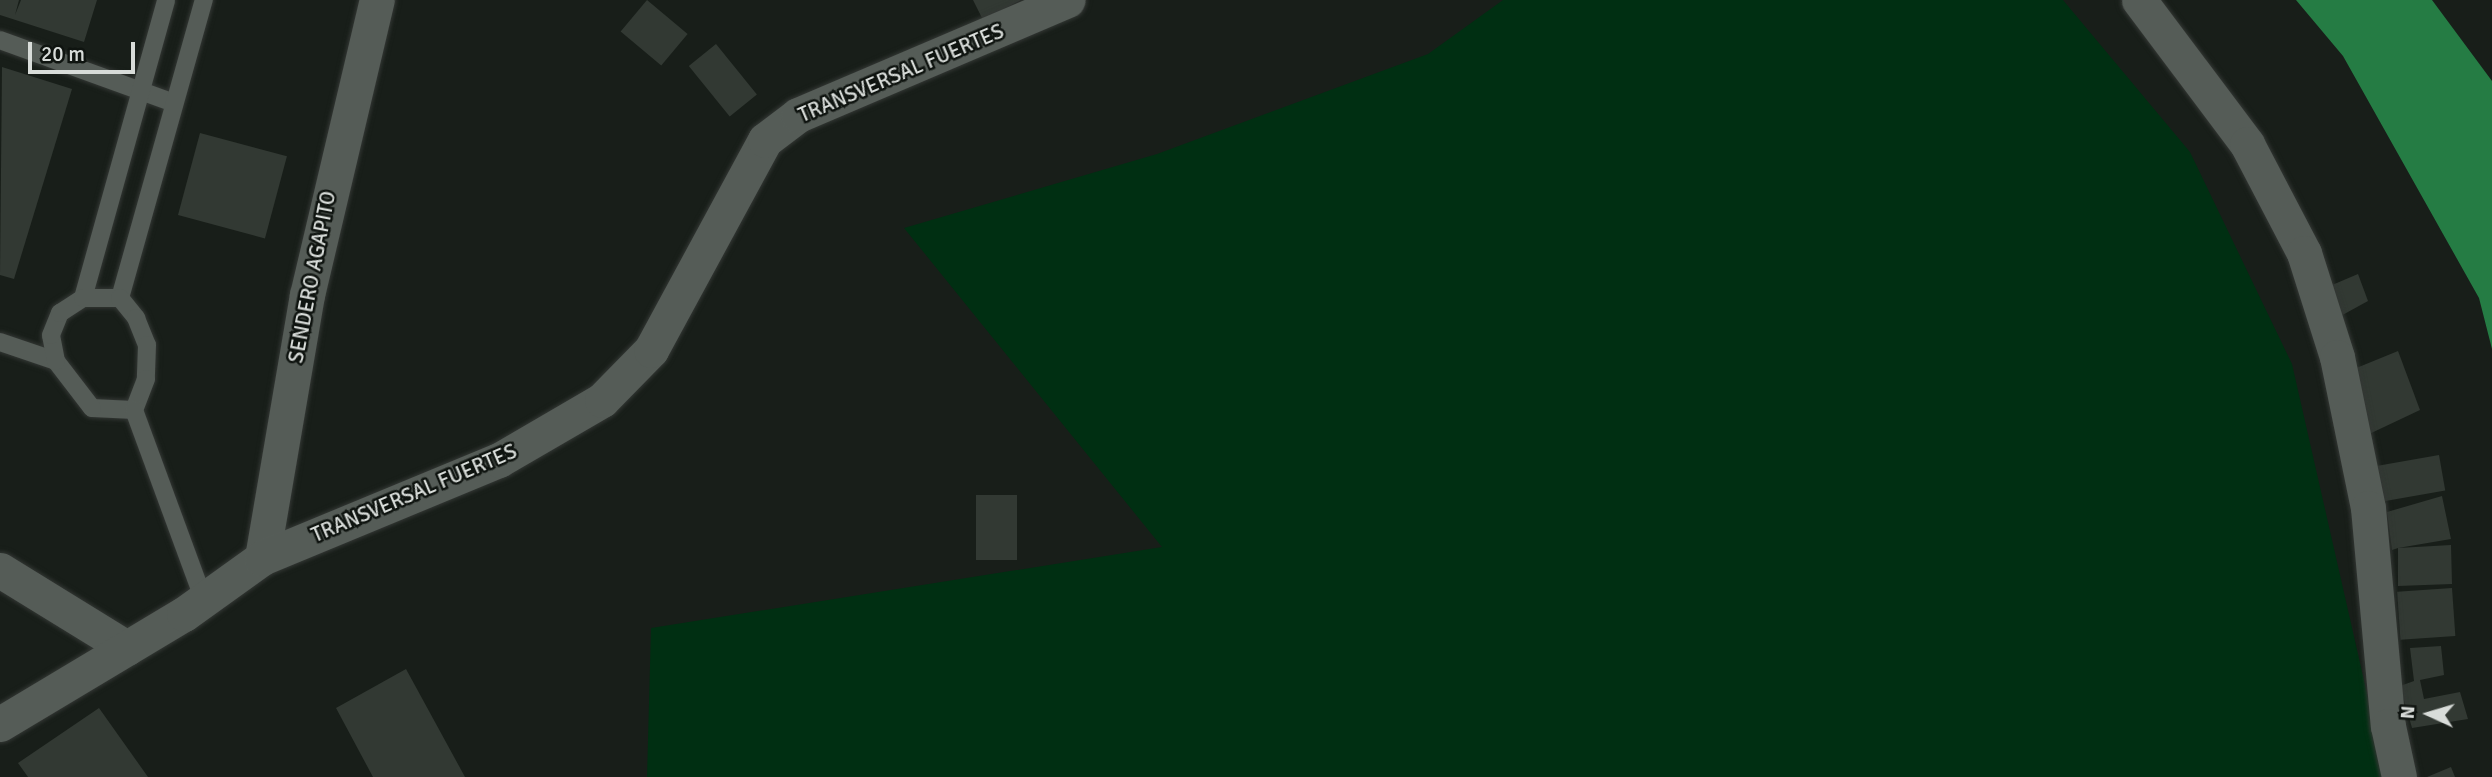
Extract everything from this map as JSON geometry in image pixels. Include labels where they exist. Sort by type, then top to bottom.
[{"type":"street","name":"SENDERO AGAPITO","points":[[262,558],[307,295],[377,0]]},
{"type":"street","name":"TRANSVERSAL FUERTES","points":[[0,724],[127,649],[204,600],[262,558],[499,460],[602,400],[651,349],[765,140],[798,115],[1068,0]]},
{"type":"street","points":[[2139,0],[2247,145],[2304,253],[2337,357],[2368,508],[2388,726],[2399,777]]},
{"type":"street","points":[[0,570],[127,649]]},
{"type":"lane","points":[[83,298],[136,91],[166,0]]},
{"type":"lane","points":[[204,0],[120,298],[146,345],[146,379],[134,410],[204,600]]},
{"type":"lane","points":[[0,40],[174,103]]},
{"type":"lane","points":[[120,298],[83,298],[60,313],[51,335],[56,362],[92,408],[134,410]]},
{"type":"lane","points":[[0,342],[56,362]]},
{"type":"shaded area","points":[[1503,0],[2063,0],[2190,152],[2292,364],[2386,777],[647,777],[651,628],[1162,547],[904,228],[1157,154],[1428,54]]},
{"type":"shaded area","points":[[2296,0],[2432,0],[2492,81],[2492,349],[2479,298],[2343,56]]},
{"type":"building","points":[[0,0],[19,0],[15,15],[21,0],[97,0],[84,42],[0,15]]},
{"type":"building","points":[[647,0],[688,34],[661,65],[621,31]]},
{"type":"building","points":[[973,0],[1021,0],[983,20]]},
{"type":"building","points":[[716,44],[757,95],[730,117],[689,66]]},
{"type":"building","points":[[2,67],[72,89],[14,279],[0,275]]},
{"type":"building","points":[[200,133],[287,156],[265,238],[178,215]]},
{"type":"building","points":[[2358,274],[2368,301],[2337,318],[2325,288]]},
{"type":"building","points":[[2398,351],[2420,410],[2365,436],[2349,371]]},
{"type":"building","points":[[2439,455],[2445,490],[2381,502],[2375,466]]},
{"type":"building","points":[[976,495],[1017,495],[1017,560],[976,560]]},
{"type":"building","points":[[2442,496],[2451,539],[2392,550],[2387,512]]},
{"type":"building","points":[[2451,545],[2452,584],[2398,586],[2398,548]]},
{"type":"building","points":[[2452,588],[2455,636],[2400,640],[2397,592]]},
{"type":"building","points":[[2441,646],[2444,675],[2420,680],[2424,699],[2460,692],[2468,719],[2412,728],[2400,686],[2414,681],[2410,648]]},
{"type":"building","points":[[406,669],[465,777],[373,777],[336,708]]},
{"type":"building","points":[[99,708],[148,777],[28,777],[18,763]]},
{"type":"building","points":[[2451,767],[2455,777],[2427,777]]}]
